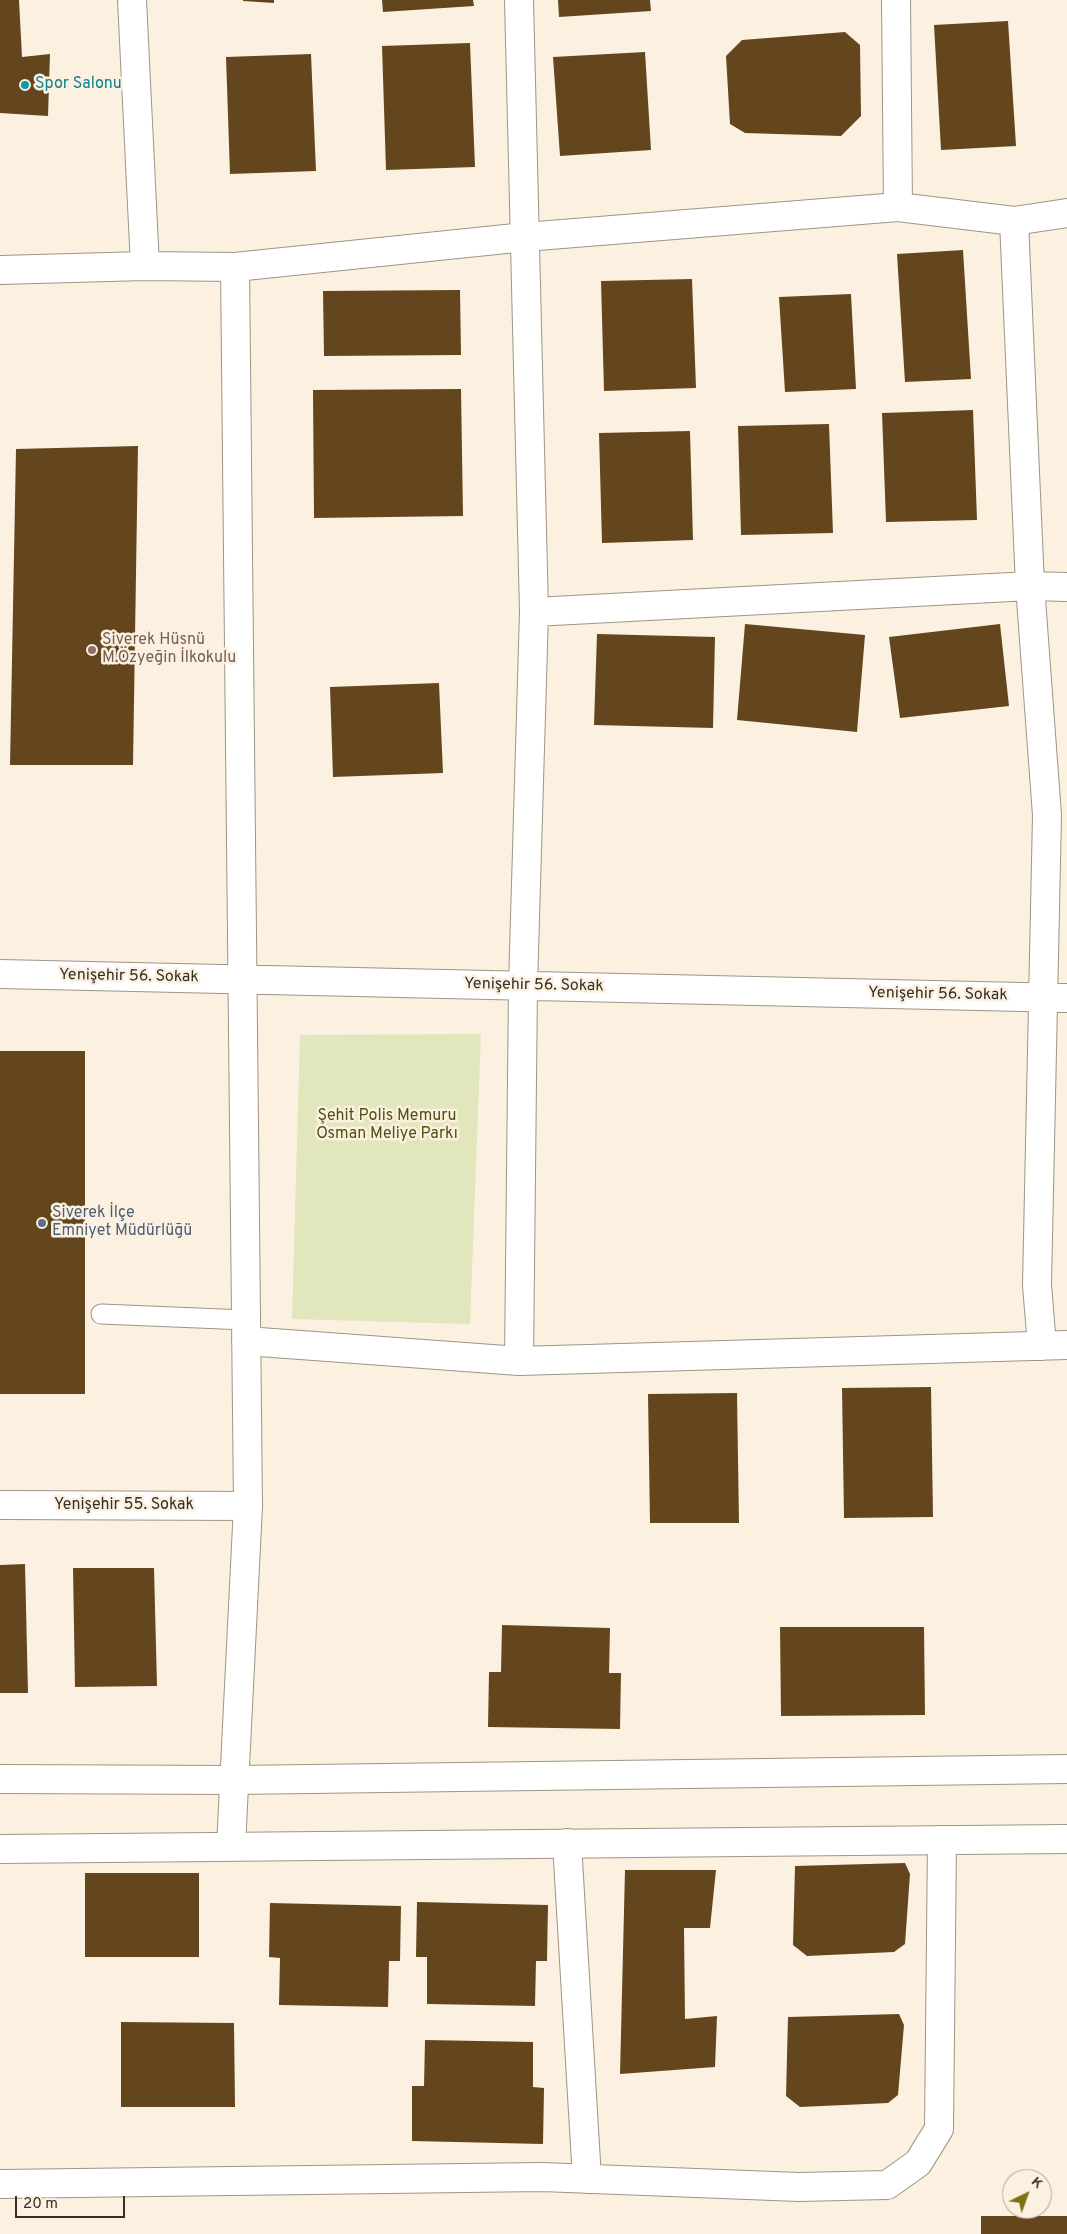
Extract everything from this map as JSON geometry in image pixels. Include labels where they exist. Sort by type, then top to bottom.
[{"type":"street","points":[[132,0],[145,266]]},
{"type":"street","points":[[519,0],[534,612],[523,986],[519,1361]]},
{"type":"street","points":[[896,0],[898,207]]},
{"type":"street","points":[[0,270],[145,266],[235,267],[525,237],[898,207],[1014,221],[1067,213]]},
{"type":"street","points":[[246,1331],[519,1361],[1054,1345],[1037,1285],[1055,998],[1047,816],[1030,586],[1014,221]]},
{"type":"street","points":[[231,1846],[248,1506],[235,267]]},
{"type":"street","points":[[534,612],[1030,586],[1067,587]]},
{"type":"street","name":"Yenişehir 56. Sokak","points":[[0,974],[1055,998]]},
{"type":"street","name":"Yenişehir 55. Sokak","points":[[0,1505],[248,1506]]},
{"type":"street","points":[[0,1779],[234,1780],[1067,1769]]},
{"type":"street","points":[[0,1849],[1067,1839]]},
{"type":"street","points":[[0,2184],[532,2177],[799,2187],[887,2185],[918,2163],[940,2129],[942,1840]]},
{"type":"street","points":[[567,1843],[587,2179]]},
{"type":"lane","points":[[101,1314],[246,1331]]},
{"type":"green space","name":"Şehit Polis Memuru Osman Meliye Parkı","points":[[481,1034],[470,1324],[292,1319],[300,1035]]},
{"type":"building","name":"Spor Salonu","points":[[0,0],[19,0],[22,57],[50,54],[48,116],[0,113]]},
{"type":"building","points":[[274,0],[274,3],[243,1]]},
{"type":"building","points":[[382,0],[473,0],[474,6],[383,12]]},
{"type":"building","points":[[558,0],[650,0],[651,11],[559,17]]},
{"type":"building","points":[[1008,21],[1016,146],[941,150],[934,25]]},
{"type":"building","points":[[845,32],[860,45],[861,116],[841,136],[745,133],[730,124],[726,56],[742,40]]},
{"type":"building","points":[[470,43],[475,167],[386,170],[382,46]]},
{"type":"building","points":[[645,52],[651,150],[560,156],[553,57]]},
{"type":"building","points":[[311,54],[316,171],[230,174],[226,57]]},
{"type":"building","points":[[963,250],[971,379],[905,382],[897,254]]},
{"type":"building","points":[[692,279],[696,388],[604,391],[601,281]]},
{"type":"building","points":[[460,290],[461,355],[324,356],[323,291]]},
{"type":"building","points":[[851,294],[856,389],[785,392],[779,297]]},
{"type":"building","points":[[461,389],[463,516],[314,518],[313,390]]},
{"type":"building","points":[[973,410],[977,520],[886,522],[882,413]]},
{"type":"building","points":[[829,424],[833,533],[741,535],[738,426]]},
{"type":"building","points":[[690,431],[693,540],[602,543],[599,433]]},
{"type":"building","points":[[138,446],[133,765],[10,765],[16,449]]},
{"type":"building","points":[[745,624],[865,635],[857,732],[737,720]]},
{"type":"building","points":[[1000,624],[1009,706],[900,718],[889,637]]},
{"type":"building","points":[[597,634],[715,637],[713,728],[594,725]]},
{"type":"building","points":[[439,683],[443,773],[333,777],[330,687]]},
{"type":"building","name":"Siverek İlçe Emniyet Müdürlüğü","points":[[0,1051],[85,1051],[85,1394],[0,1394]]},
{"type":"building","points":[[931,1387],[933,1517],[844,1518],[842,1388]]},
{"type":"building","points":[[737,1393],[739,1523],[650,1523],[648,1394]]},
{"type":"building","points":[[25,1564],[28,1693],[0,1693],[0,1565]]},
{"type":"building","points":[[73,1568],[154,1568],[157,1686],[75,1687]]},
{"type":"building","points":[[502,1625],[610,1628],[609,1673],[621,1673],[620,1729],[488,1727],[489,1672],[501,1672]]},
{"type":"building","points":[[780,1627],[924,1627],[925,1715],[781,1716]]},
{"type":"building","points":[[905,1863],[910,1874],[905,1944],[894,1952],[807,1956],[793,1945],[795,1866]]},
{"type":"building","points":[[625,1870],[716,1870],[710,1928],[684,1928],[685,2019],[717,2016],[715,2067],[620,2074]]},
{"type":"building","points":[[85,1873],[199,1873],[199,1957],[85,1957]]},
{"type":"building","points":[[417,1902],[548,1905],[547,1961],[536,1961],[535,2006],[427,2004],[427,1957],[416,1957]]},
{"type":"building","points":[[270,1903],[401,1906],[400,1961],[389,1961],[388,2007],[279,2005],[280,1958],[269,1957]]},
{"type":"building","points":[[899,2014],[904,2025],[898,2095],[888,2103],[800,2107],[786,2096],[788,2017]]},
{"type":"building","points":[[121,2022],[234,2023],[235,2107],[121,2107]]},
{"type":"building","points":[[425,2040],[533,2042],[533,2087],[544,2088],[543,2144],[412,2141],[412,2086],[424,2086]]},
{"type":"building","points":[[981,2216],[1002,2216],[1002,2219],[1052,2219],[1052,2216],[1067,2216],[1067,2234],[981,2234]]},
{"type":"place","name":"Spor Salonu","points":[[25,85]]},
{"type":"place","name":"Siverek Hüsnü M.Özyeğin İlkokulu","points":[[92,650]]},
{"type":"place","name":"Siverek İlçe Emniyet Müdürlüğü","points":[[42,1223]]}]
